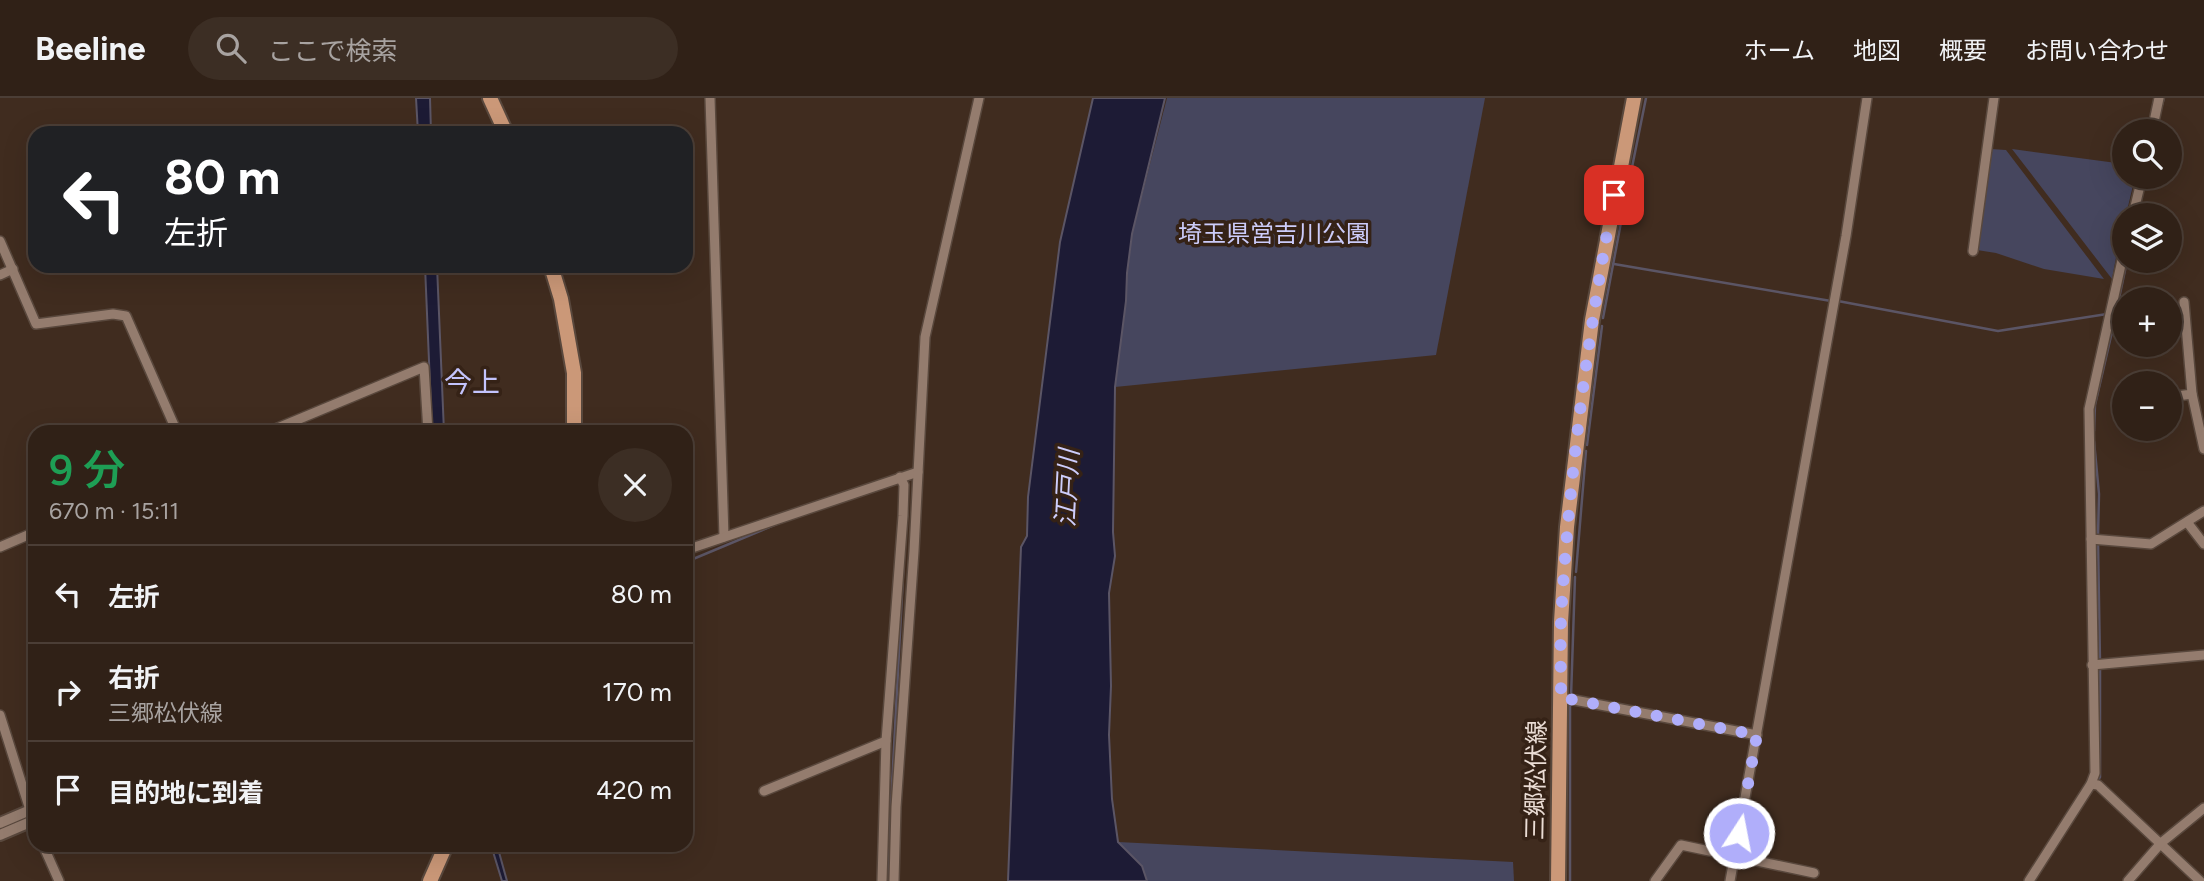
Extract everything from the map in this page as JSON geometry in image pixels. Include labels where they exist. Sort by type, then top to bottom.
[{"type":"main road","points":[[490,98],[503,126]]},
{"type":"main road","name":"三郷松伏線","points":[[1558,881],[1561,622],[1567,527],[1602,259],[1634,98]]},
{"type":"main road","points":[[553,273],[561,299],[574,373],[574,425]]},
{"type":"main road","points":[[430,881],[443,852]]},
{"type":"street","points":[[710,98],[724,537]]},
{"type":"street","points":[[894,881],[896,807],[925,337],[979,98]]},
{"type":"street","points":[[1730,881],[1846,236],[1867,98]]},
{"type":"street","points":[[1973,251],[1994,98]]},
{"type":"street","points":[[2155,119],[2160,98]]},
{"type":"street","points":[[0,241],[36,324],[113,314],[126,316],[174,425]]},
{"type":"street","points":[[0,275],[13,269]]},
{"type":"street","points":[[2029,881],[2091,784],[2095,773],[2089,409],[2119,273]]},
{"type":"street","points":[[2184,302],[2192,394],[2204,449]]},
{"type":"street","points":[[285,425],[424,367],[428,425]]},
{"type":"street","points":[[2182,395],[2192,394]]},
{"type":"street","points":[[693,548],[918,472]]},
{"type":"street","points":[[882,881],[886,741],[903,516],[904,485],[900,477]]},
{"type":"street","points":[[2091,539],[2151,544],[2204,511]]},
{"type":"street","points":[[2188,522],[2204,544]]},
{"type":"street","points":[[0,547],[28,535]]},
{"type":"street","points":[[2092,665],[2204,655]]},
{"type":"street","points":[[1561,699],[1757,735]]},
{"type":"street","points":[[0,715],[28,799]]},
{"type":"street","points":[[764,791],[886,741]]},
{"type":"street","points":[[2091,784],[2098,785],[2200,881]]},
{"type":"street","points":[[2128,881],[2161,843],[2204,808]]},
{"type":"street","points":[[0,823],[28,818]]},
{"type":"street","points":[[0,835],[28,820]]},
{"type":"street","points":[[1655,881],[1681,845],[1814,873]]},
{"type":"street","points":[[46,852],[59,881]]},
{"type":"green space","name":"埼玉県営吉川公園","points":[[1167,98],[1485,98],[1436,355],[1115,387],[1132,234]]},
{"type":"green space","points":[[1991,149],[2006,150],[2104,279],[2044,269],[1996,253],[1977,250]]},
{"type":"green space","points":[[2012,149],[2112,162],[2112,189],[2132,189],[2129,203],[2112,203],[2112,279]]},
{"type":"green space","points":[[1118,842],[1513,862],[1514,881],[1145,881]]},
{"type":"water","points":[[416,98],[430,98],[431,126],[418,126]]},
{"type":"water","name":"江戸川","points":[[1093,98],[1165,98],[1132,234],[1127,273],[1115,387],[1115,556],[1109,593],[1112,799],[1118,842],[1142,866],[1147,881],[1008,881],[1021,547],[1027,536],[1028,497],[1060,242]]},
{"type":"water","points":[[425,273],[437,273],[444,425],[432,425]]},
{"type":"water","points":[[493,852],[499,852],[507,881],[502,881]]},
{"type":"waterway","points":[[1627,192],[1646,98]]},
{"type":"waterway","points":[[2161,108],[2164,98]]},
{"type":"waterway","points":[[1603,318],[1625,201]]},
{"type":"waterway","points":[[1614,264],[1831,301]]},
{"type":"waterway","points":[[2094,431],[2095,405],[2111,336],[2120,312],[2118,303],[2124,273]]},
{"type":"waterway","points":[[1838,301],[1998,331],[2107,314]]},
{"type":"waterway","points":[[1587,445],[1602,326]]},
{"type":"waterway","points":[[2094,441],[2099,494],[2098,536]]},
{"type":"waterway","points":[[1576,572],[1586,451]]},
{"type":"waterway","points":[[693,559],[784,521]]},
{"type":"waterway","points":[[2098,542],[2100,662]]},
{"type":"waterway","points":[[887,881],[904,556]]},
{"type":"waterway","points":[[1571,697],[1575,577]]},
{"type":"waterway","points":[[2087,798],[2100,777],[2100,668]]},
{"type":"waterway","points":[[1570,705],[1570,881]]},
{"type":"district","name":"今上","points":[[472,382]]},
{"type":"route","points":[[1614,195],[1585,368],[1567,527],[1561,622],[1561,699],[1757,735],[1739,833]]}]
